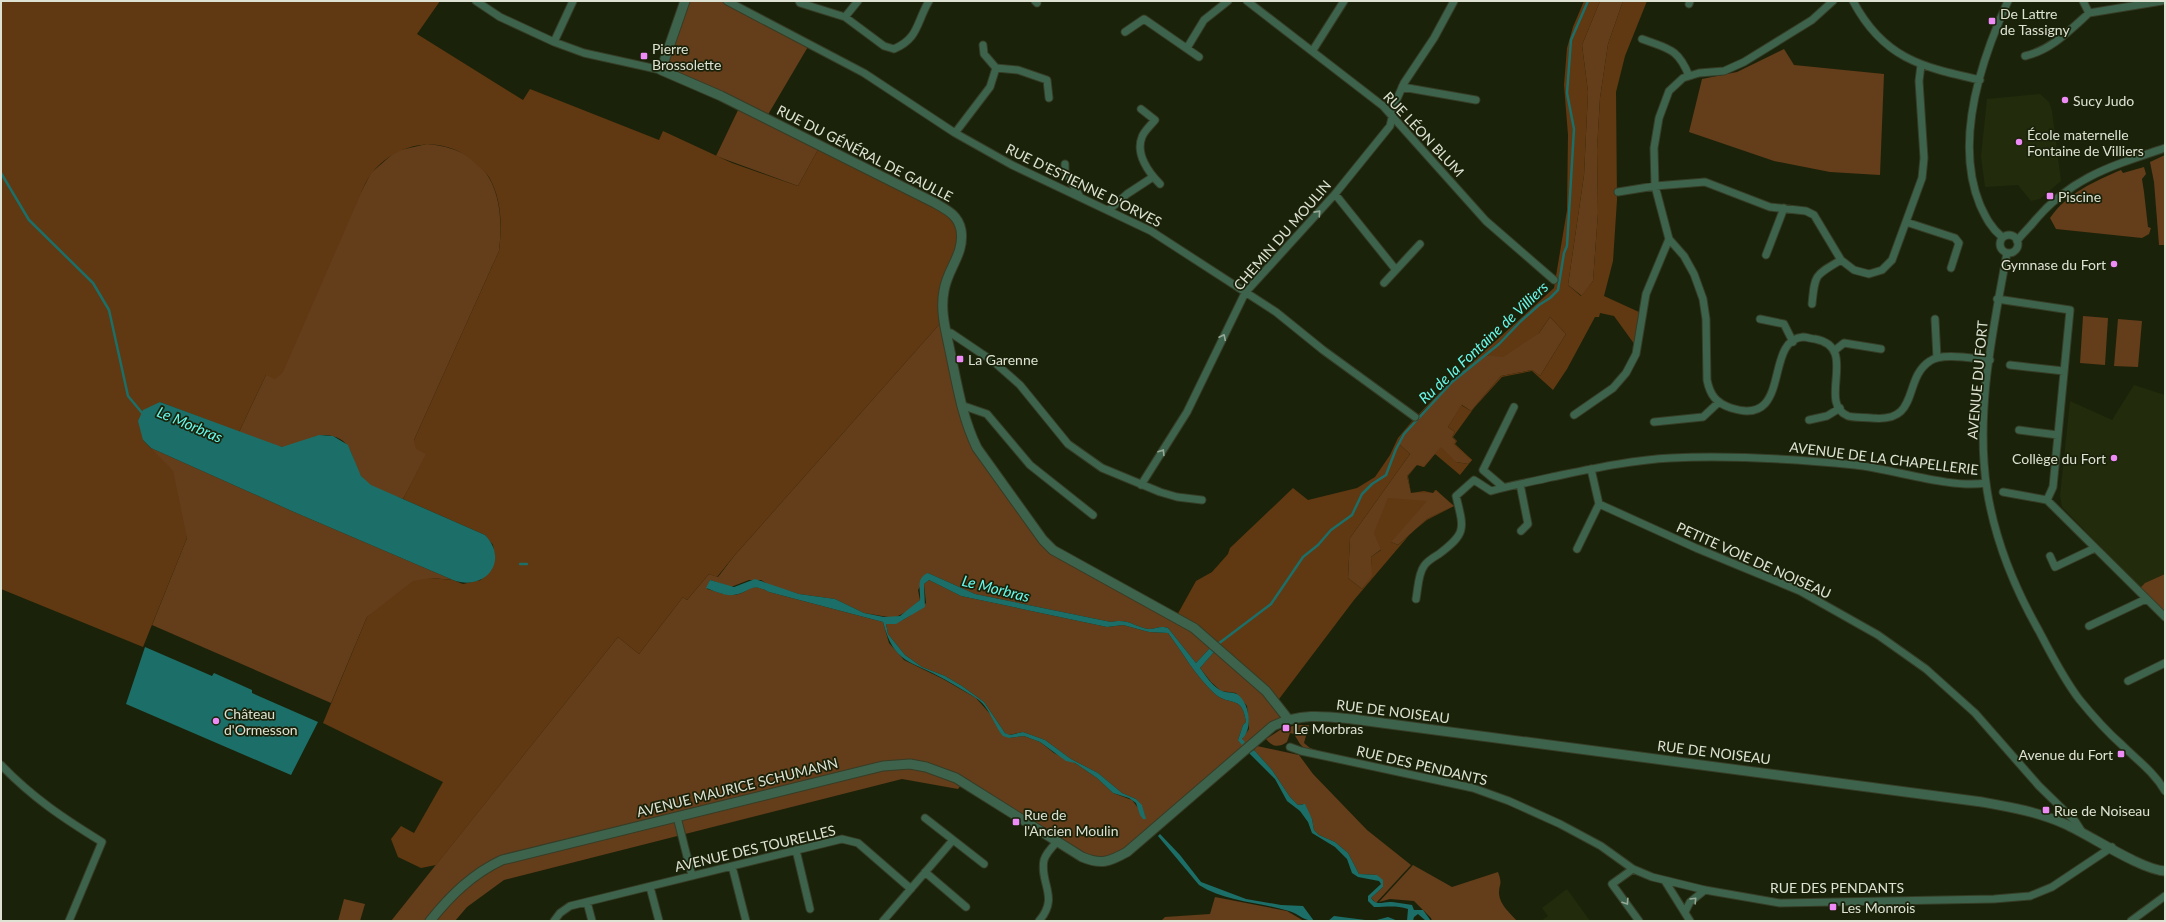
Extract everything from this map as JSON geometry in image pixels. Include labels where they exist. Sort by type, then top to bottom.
[{"type":"street","points":[[476,1],[500,17],[554,42],[584,53],[661,70],[686,1]]},
{"type":"street","points":[[554,42],[573,1]]},
{"type":"street","name":"RUE D'ESTIENNE D'ORVES","points":[[726,1],[864,73],[955,133],[1012,165],[1151,231],[1276,312],[1323,350],[1415,417]]},
{"type":"street","points":[[798,1],[800,3],[844,17],[884,46],[894,49],[907,44],[913,38],[929,1]]},
{"type":"street","points":[[844,17],[858,1]]},
{"type":"street","points":[[1187,48],[1204,20],[1228,1]]},
{"type":"street","name":"RUE LÉON BLUM","points":[[1247,1],[1313,50],[1392,114],[1486,221],[1554,280]]},
{"type":"street","points":[[1313,50],[1344,1]]},
{"type":"street","name":"CHEMIN DU MOULIN","points":[[1141,485],[1187,412],[1245,293],[1335,194],[1390,126],[1396,101],[1402,87],[1434,38],[1454,1]]},
{"type":"street","points":[[1833,1],[1812,20],[1744,62],[1724,70],[1699,73],[1683,78],[1669,91],[1658,118],[1654,148],[1655,186],[1669,239],[1684,256],[1694,274],[1703,299],[1706,319],[1707,380],[1709,390],[1719,402],[1744,412],[1755,412],[1764,405],[1770,396],[1785,349],[1792,342],[1802,337],[1826,342],[1834,351],[1837,360],[1835,393],[1836,402],[1840,408],[1848,416],[1883,419],[1895,416],[1904,409],[1921,369],[1930,360],[1942,357],[1990,360]]},
{"type":"street","points":[[1853,1],[1869,27],[1891,50],[1921,65],[1980,80]]},
{"type":"street","points":[[2008,1],[1986,56],[1974,103],[1969,160],[1976,196],[1993,230],[2002,237],[2012,235],[2018,241]]},
{"type":"street","points":[[2083,1],[2089,13]]},
{"type":"street","points":[[2025,56],[2040,52],[2065,36],[2089,13],[2162,1]]},
{"type":"street","points":[[1125,32],[1144,19],[1199,57]]},
{"type":"street","points":[[1642,39],[1677,54],[1683,60],[1689,76]]},
{"type":"street","points":[[983,45],[984,54],[996,68],[1018,70],[1047,80],[1049,98]]},
{"type":"street","points":[[1618,192],[1655,186],[1705,182],[1770,206],[1806,211],[1814,215],[1841,260],[1854,270],[1869,274],[1882,270],[1892,260],[1922,178],[1924,158],[1919,81],[1921,65]]},
{"type":"street","points":[[955,133],[990,87],[996,68]]},
{"type":"street","name":"RUE DU GÉNÉRAL DE GAULLE","points":[[661,70],[759,115],[935,203],[952,214],[959,223],[962,239],[961,250],[944,289],[942,308],[961,405],[969,431],[977,448],[1043,540],[1053,550],[1192,627],[1266,691],[1288,719]]},
{"type":"street","points":[[1402,87],[1476,100]]},
{"type":"street","points":[[1141,109],[1155,120],[1142,136],[1139,146],[1153,177],[1160,184]]},
{"type":"street","points":[[2002,237],[2000,247],[2007,253],[2015,251],[2018,246],[2018,241],[2047,206],[2077,183],[2118,163],[2165,148]]},
{"type":"street","points":[[1065,164],[1065,171],[1080,197]]},
{"type":"street","points":[[1109,210],[1127,194],[1153,177]]},
{"type":"street","points":[[1335,194],[1396,270]]},
{"type":"street","points":[[1766,255],[1784,208]]},
{"type":"street","points":[[1906,222],[1955,238],[1959,243],[1951,268]]},
{"type":"street","points":[[1574,415],[1613,388],[1626,373],[1637,348],[1642,310],[1646,294],[1669,239]]},
{"type":"street","points":[[1384,283],[1420,244]]},
{"type":"street","name":"AVENUE DU FORT","points":[[2007,253],[1997,299],[1984,429],[1986,483],[1990,506],[2004,559],[2021,599],[2060,670],[2079,698],[2104,728],[2151,772],[2165,791]]},
{"type":"street","points":[[1812,304],[1815,278],[1819,273],[1841,260]]},
{"type":"street","points":[[1997,299],[2070,310],[2052,487],[2047,500]]},
{"type":"street","points":[[1760,319],[1784,324],[1792,342]]},
{"type":"street","points":[[1935,319],[1937,358]]},
{"type":"street","points":[[946,332],[951,333],[994,362],[1020,385],[1068,444],[1102,468],[1141,485],[1177,497],[1202,500]]},
{"type":"street","points":[[1834,351],[1844,343],[1881,348]]},
{"type":"street","points":[[2010,365],[2064,370]]},
{"type":"street","points":[[1654,422],[1703,417],[1719,402]]},
{"type":"street","points":[[961,405],[987,414],[1030,465],[1093,515]]},
{"type":"street","points":[[1416,599],[1421,571],[1425,564],[1456,541],[1461,532],[1462,520],[1456,496],[1483,470],[1514,407]]},
{"type":"street","points":[[1809,420],[1827,416],[1840,408]]},
{"type":"street","points":[[2019,430],[2058,435]]},
{"type":"street","name":"AVENUE DE LA CHAPELLERIE","points":[[1474,480],[1491,491],[1503,487],[1591,469],[1671,458],[1793,459],[1866,466],[1976,485],[1986,483]]},
{"type":"street","points":[[1577,548],[1599,504],[1591,469]]},
{"type":"street","points":[[1483,470],[1503,487]]},
{"type":"street","points":[[1520,484],[1528,524],[1521,531]]},
{"type":"street","points":[[2003,492],[2047,500],[2165,617]]},
{"type":"street","name":"PETITE VOIE DE NOISEAU","points":[[1599,504],[1696,548],[1800,591],[1878,635],[1926,669],[1975,713],[2039,786],[2075,821],[2082,832]]},
{"type":"street","points":[[2050,556],[2055,567],[2094,548]]},
{"type":"street","points":[[2089,626],[2146,599]]},
{"type":"street","points":[[2128,681],[2165,663]]},
{"type":"street","name":"RUE DE NOISEAU","points":[[1234,760],[1273,726],[1288,719],[1320,716],[1352,719],[1982,802],[2047,816],[2112,847],[2150,868],[2165,871]]},
{"type":"street","name":"RUE DES PENDANTS","points":[[1290,747],[1301,752],[1474,788],[1509,801],[1560,824],[1601,846],[1633,869],[1665,881],[1705,890],[1780,903],[2010,898],[2030,896],[2052,887],[2112,847]]},
{"type":"street","name":"AVENUE MAURICE SCHUMANN","points":[[430,921],[460,888],[487,867],[502,860],[883,766],[910,764],[926,767],[956,778],[1057,842],[1093,862],[1102,863],[1114,859],[1139,842],[1234,760]]},
{"type":"street","points":[[1,765],[25,790],[55,813],[102,842],[70,921]]},
{"type":"street","points":[[677,817],[692,876]]},
{"type":"street","points":[[925,818],[984,864]]},
{"type":"street","name":"AVENUE DES TOURELLES","points":[[554,921],[560,913],[570,906],[842,839],[858,843],[911,889]]},
{"type":"street","points":[[883,921],[953,840]]},
{"type":"street","points":[[1042,918],[1049,906],[1044,861],[1048,852],[1057,842]]},
{"type":"street","points":[[796,850],[810,909]]},
{"type":"street","points":[[732,866],[746,921]]},
{"type":"street","points":[[1633,869],[1612,884],[1639,921]]},
{"type":"street","points":[[925,872],[966,907]]},
{"type":"street","points":[[1665,881],[1690,921]]},
{"type":"street","points":[[650,886],[659,921]]},
{"type":"street","points":[[1685,912],[1690,902],[1705,890]]},
{"type":"street","points":[[2131,921],[2165,896]]},
{"type":"street","points":[[587,902],[592,921]]},
{"type":"shaded area","points":[[1,1],[440,1],[417,34],[523,100],[530,89],[659,140],[663,131],[732,163],[798,186],[820,146],[935,203],[961,228],[942,308],[944,319],[717,577],[709,574],[687,600],[683,597],[639,654],[618,637],[436,865],[421,868],[398,857],[391,839],[401,826],[414,833],[443,782],[323,723],[367,617],[413,581],[431,578],[453,580],[463,584],[481,580],[495,558],[493,545],[485,535],[403,499],[426,454],[416,449],[414,440],[499,251],[501,223],[499,204],[488,175],[464,154],[451,148],[437,145],[422,145],[395,153],[383,162],[368,179],[283,372],[275,379],[266,375],[239,432],[160,402],[143,440],[173,471],[187,538],[143,647],[1,589]]},
{"type":"shaded area","points":[[685,1],[727,1],[809,45],[766,118],[820,146],[798,186],[716,156],[740,106],[661,70]]},
{"type":"shaded area","points":[[1584,1],[1600,1],[1582,45],[1588,92],[1584,175],[1568,285],[1581,296],[1593,281],[1598,213],[1597,150],[1600,98],[1608,44],[1623,1],[1647,1],[1625,56],[1616,92],[1617,200],[1613,261],[1604,296],[1639,312],[1635,345],[1614,316],[1600,313],[1599,317],[1595,317],[1567,369],[1553,390],[1532,371],[1502,377],[1474,408],[1453,437],[1457,441],[1455,444],[1472,460],[1460,475],[1435,454],[1424,467],[1417,465],[1424,466],[1441,447],[1456,462],[1468,464],[1471,460],[1453,444],[1456,441],[1452,437],[1455,432],[1448,427],[1461,405],[1471,411],[1501,376],[1532,370],[1540,376],[1566,334],[1550,317],[1539,333],[1503,357],[1483,355],[1447,386],[1404,431],[1398,443],[1410,454],[1350,538],[1348,578],[1362,589],[1372,576],[1371,557],[1381,550],[1374,533],[1388,498],[1427,501],[1391,542],[1398,545],[1410,534],[1354,600],[1276,703],[1176,617],[1196,581],[1212,572],[1228,554],[1230,548],[1293,488],[1308,500],[1357,488],[1375,477],[1390,455],[1398,438],[1412,421],[1446,386],[1554,288],[1567,210],[1568,135],[1564,85],[1567,48],[1573,27]]},
{"type":"shaded area","points":[[1600,1],[1623,1],[1608,44],[1600,98],[1597,150],[1598,213],[1593,281],[1582,296],[1568,285],[1584,175],[1588,92],[1582,45]]},
{"type":"shaded area","points":[[1784,49],[1794,65],[1884,74],[1880,175],[1830,172],[1774,161],[1689,132],[1702,79],[1737,72]]},
{"type":"shaded area","name":"École maternelle Fontaine de Villiers","points":[[2040,94],[2049,102],[2052,111],[2061,181],[2040,199],[2031,201],[2018,185],[1985,187],[1981,156],[1987,99]]},
{"type":"shaded area","points":[[427,144],[448,148],[466,155],[479,165],[489,178],[496,193],[500,211],[499,251],[414,440],[427,454],[403,499],[378,489],[365,481],[360,475],[346,443],[340,439],[325,435],[289,447],[278,447],[266,444],[239,432],[266,375],[371,173],[396,151]]},
{"type":"shaded area","points":[[2165,155],[2165,245],[2159,245],[2154,182],[2150,162]]},
{"type":"shaded area","points":[[2144,167],[2146,174],[2142,179],[2148,227],[2151,228],[2149,234],[2142,238],[2056,229],[2050,218],[2064,202],[2073,195],[2091,184],[2121,170],[2123,173]]},
{"type":"shaded area","points":[[2083,316],[2108,318],[2105,365],[2080,363]]},
{"type":"shaded area","points":[[1550,317],[1566,334],[1540,376],[1532,370],[1501,376],[1471,411],[1462,405],[1448,427],[1455,432],[1452,437],[1456,441],[1454,444],[1472,460],[1468,464],[1456,462],[1435,454],[1424,467],[1417,465],[1407,476],[1411,493],[1433,493],[1436,490],[1454,506],[1427,519],[1398,545],[1391,542],[1371,557],[1373,576],[1362,589],[1348,578],[1350,538],[1410,454],[1398,443],[1404,431],[1447,386],[1483,354],[1539,333]]},
{"type":"shaded area","points":[[944,319],[969,431],[1043,540],[1216,647],[1288,719],[1127,852],[1093,862],[963,783],[958,789],[902,779],[504,880],[467,907],[455,921],[391,921],[618,637],[639,654],[683,597],[687,600],[709,574],[718,577],[734,556]],"holes":[[[928,573],[975,594],[1111,622],[1127,622],[1149,629],[1165,627],[1168,628],[1196,663],[1210,648],[1214,652],[1200,668],[1211,682],[1221,691],[1236,693],[1247,706],[1249,729],[1242,739],[1238,740],[1243,725],[1246,722],[1242,708],[1235,702],[1221,698],[1208,687],[1196,673],[1168,633],[1149,632],[1123,625],[1107,627],[961,596],[929,580],[924,584],[926,603],[903,620],[892,624],[886,624],[888,634],[905,655],[922,667],[945,676],[962,686],[984,702],[1005,733],[1009,735],[1023,732],[1045,740],[1071,759],[1098,773],[1122,793],[1136,799],[1142,806],[1145,817],[1132,800],[1113,793],[1097,778],[1075,763],[1054,753],[1040,742],[1024,736],[1009,738],[996,725],[992,716],[976,698],[943,679],[904,660],[889,643],[883,622],[769,592],[757,587],[753,587],[739,594],[733,595],[723,594],[707,589],[710,580],[731,587],[749,580],[761,580],[769,585],[799,594],[835,599],[864,613],[894,618],[908,611],[920,600],[918,590]]]},
{"type":"shaded area","points":[[2118,319],[2142,321],[2138,367],[2114,366]]},
{"type":"shaded area","name":"Collège du Fort","points":[[2134,385],[2165,395],[2165,574],[2146,583],[2140,588],[2062,507],[2060,496],[2070,401],[2112,420]]},
{"type":"shaded area","points":[[151,448],[294,512],[453,580],[431,578],[367,617],[331,703],[152,625],[187,538]]},
{"type":"shaded area","points":[[1417,465],[1408,476],[1411,493],[1407,476]]},
{"type":"shaded area","points":[[1424,491],[1433,493],[1411,493]]},
{"type":"shaded area","points":[[1444,498],[1454,506],[1427,520],[1415,530],[1427,519],[1453,506]]},
{"type":"shaded area","points":[[2165,574],[2165,613],[2140,588],[2145,583]]},
{"type":"shaded area","points":[[1296,725],[1309,725],[1304,743],[1310,748],[1320,751],[1306,750],[1294,734],[1290,733],[1287,742],[1278,746],[1271,744],[1266,739],[1280,730]]},
{"type":"shaded area","points":[[1257,746],[1299,755],[1313,774],[1367,830],[1411,865],[1376,903],[1371,898],[1383,887],[1377,875],[1359,874],[1348,853],[1335,842],[1319,835],[1314,830],[1312,819],[1303,804],[1298,805],[1290,797],[1272,770],[1254,750]]},
{"type":"shaded area","points":[[1413,865],[1452,887],[1498,872],[1501,882],[1499,894],[1501,902],[1517,921],[1432,921],[1431,918],[1414,901],[1390,899],[1379,902]]},
{"type":"shaded area","points":[[1567,889],[1590,921],[1541,921],[1548,916],[1542,908]]},
{"type":"shaded area","points":[[1215,897],[1287,911],[1304,921],[1161,921],[1165,917],[1210,914]]},
{"type":"shaded area","points":[[344,899],[365,904],[360,921],[338,921]]},
{"type":"water","points":[[160,402],[282,447],[319,435],[333,436],[348,445],[361,476],[371,485],[485,535],[492,545],[495,555],[494,564],[490,572],[484,578],[475,582],[465,583],[453,580],[294,512],[151,448],[143,440],[138,421],[143,410]]},
{"type":"water","points":[[928,573],[975,594],[1111,622],[1127,622],[1149,629],[1160,627],[1168,628],[1196,663],[1210,648],[1214,652],[1200,668],[1218,689],[1224,692],[1237,694],[1245,703],[1249,723],[1248,729],[1242,739],[1245,742],[1242,745],[1238,740],[1243,725],[1246,722],[1242,708],[1235,702],[1221,698],[1208,687],[1196,673],[1168,633],[1149,632],[1123,625],[1107,627],[961,596],[929,580],[924,584],[925,607],[896,624],[886,624],[888,634],[905,655],[922,667],[945,676],[962,686],[984,702],[1005,733],[1010,735],[1023,732],[1045,740],[1071,759],[1098,773],[1122,793],[1136,799],[1142,805],[1146,819],[1143,819],[1136,803],[1129,798],[1113,793],[1097,778],[1075,763],[1066,761],[1040,742],[1024,736],[1009,738],[1003,736],[985,706],[976,698],[948,681],[913,664],[898,653],[892,646],[887,636],[883,622],[757,588],[750,589],[739,594],[727,595],[706,588],[710,580],[734,587],[755,579],[799,594],[835,599],[864,613],[884,617],[900,616],[920,600],[920,581],[924,575]]},
{"type":"water","points":[[145,647],[212,676],[214,673],[252,690],[252,693],[318,722],[291,775],[126,704]]},
{"type":"water","points":[[1254,750],[1272,770],[1290,797],[1298,805],[1305,804],[1312,819],[1314,830],[1319,835],[1335,842],[1348,853],[1359,874],[1377,875],[1383,880],[1383,887],[1371,898],[1373,901],[1378,903],[1392,902],[1412,905],[1414,910],[1423,910],[1431,921],[1426,921],[1418,914],[1414,917],[1413,921],[1407,921],[1408,909],[1404,908],[1391,906],[1374,907],[1368,901],[1368,896],[1381,884],[1379,881],[1358,877],[1352,873],[1347,859],[1335,847],[1312,833],[1308,822],[1300,811],[1287,801],[1275,779],[1249,753]]},
{"type":"water","points":[[1160,834],[1180,855],[1201,882],[1246,899],[1281,905],[1303,906],[1314,921],[1307,920],[1289,911],[1231,898],[1209,891],[1199,885],[1158,836]]},
{"type":"water","points":[[1334,916],[1373,921],[1328,921]]},
{"type":"water","points":[[1388,917],[1398,921],[1373,921]]},
{"type":"waterway","name":"Ru de la Fontaine de Villiers","points":[[1218,644],[1271,604],[1303,557],[1318,545],[1331,530],[1352,515],[1362,494],[1372,484],[1386,475],[1396,449],[1404,434],[1452,382],[1499,344],[1521,321],[1558,290],[1564,253],[1567,246],[1574,129],[1567,93],[1571,40],[1588,1]]},
{"type":"waterway","name":"Le Morbras","points":[[1,173],[29,220],[93,283],[109,310],[128,396],[143,414]]},
{"type":"waterway","name":"Le Morbras","points":[[520,564],[527,564]]},
{"type":"place","name":"De Lattre de Tassigny","points":[[1992,21]]},
{"type":"place","name":"Pierre Brossolette","points":[[644,56]]},
{"type":"place","name":"Sucy Judo","points":[[2065,100]]},
{"type":"place","name":"École maternelle Fontaine de Villiers","points":[[2019,142]]},
{"type":"place","name":"Piscine","points":[[2050,196]]},
{"type":"place","name":"Gymnase du Fort","points":[[2114,264]]},
{"type":"place","name":"La Garenne","points":[[960,359]]},
{"type":"place","name":"Collège du Fort","points":[[2114,458]]},
{"type":"place","name":"Château d'Ormesson","points":[[216,721]]},
{"type":"place","name":"Le Morbras","points":[[1286,728]]},
{"type":"place","name":"Avenue du Fort","points":[[2121,754]]},
{"type":"place","name":"Rue de Noiseau","points":[[2046,810]]},
{"type":"place","name":"Rue de l'Ancien Moulin","points":[[1016,822]]},
{"type":"place","name":"Les Monrois","points":[[1833,907]]}]
